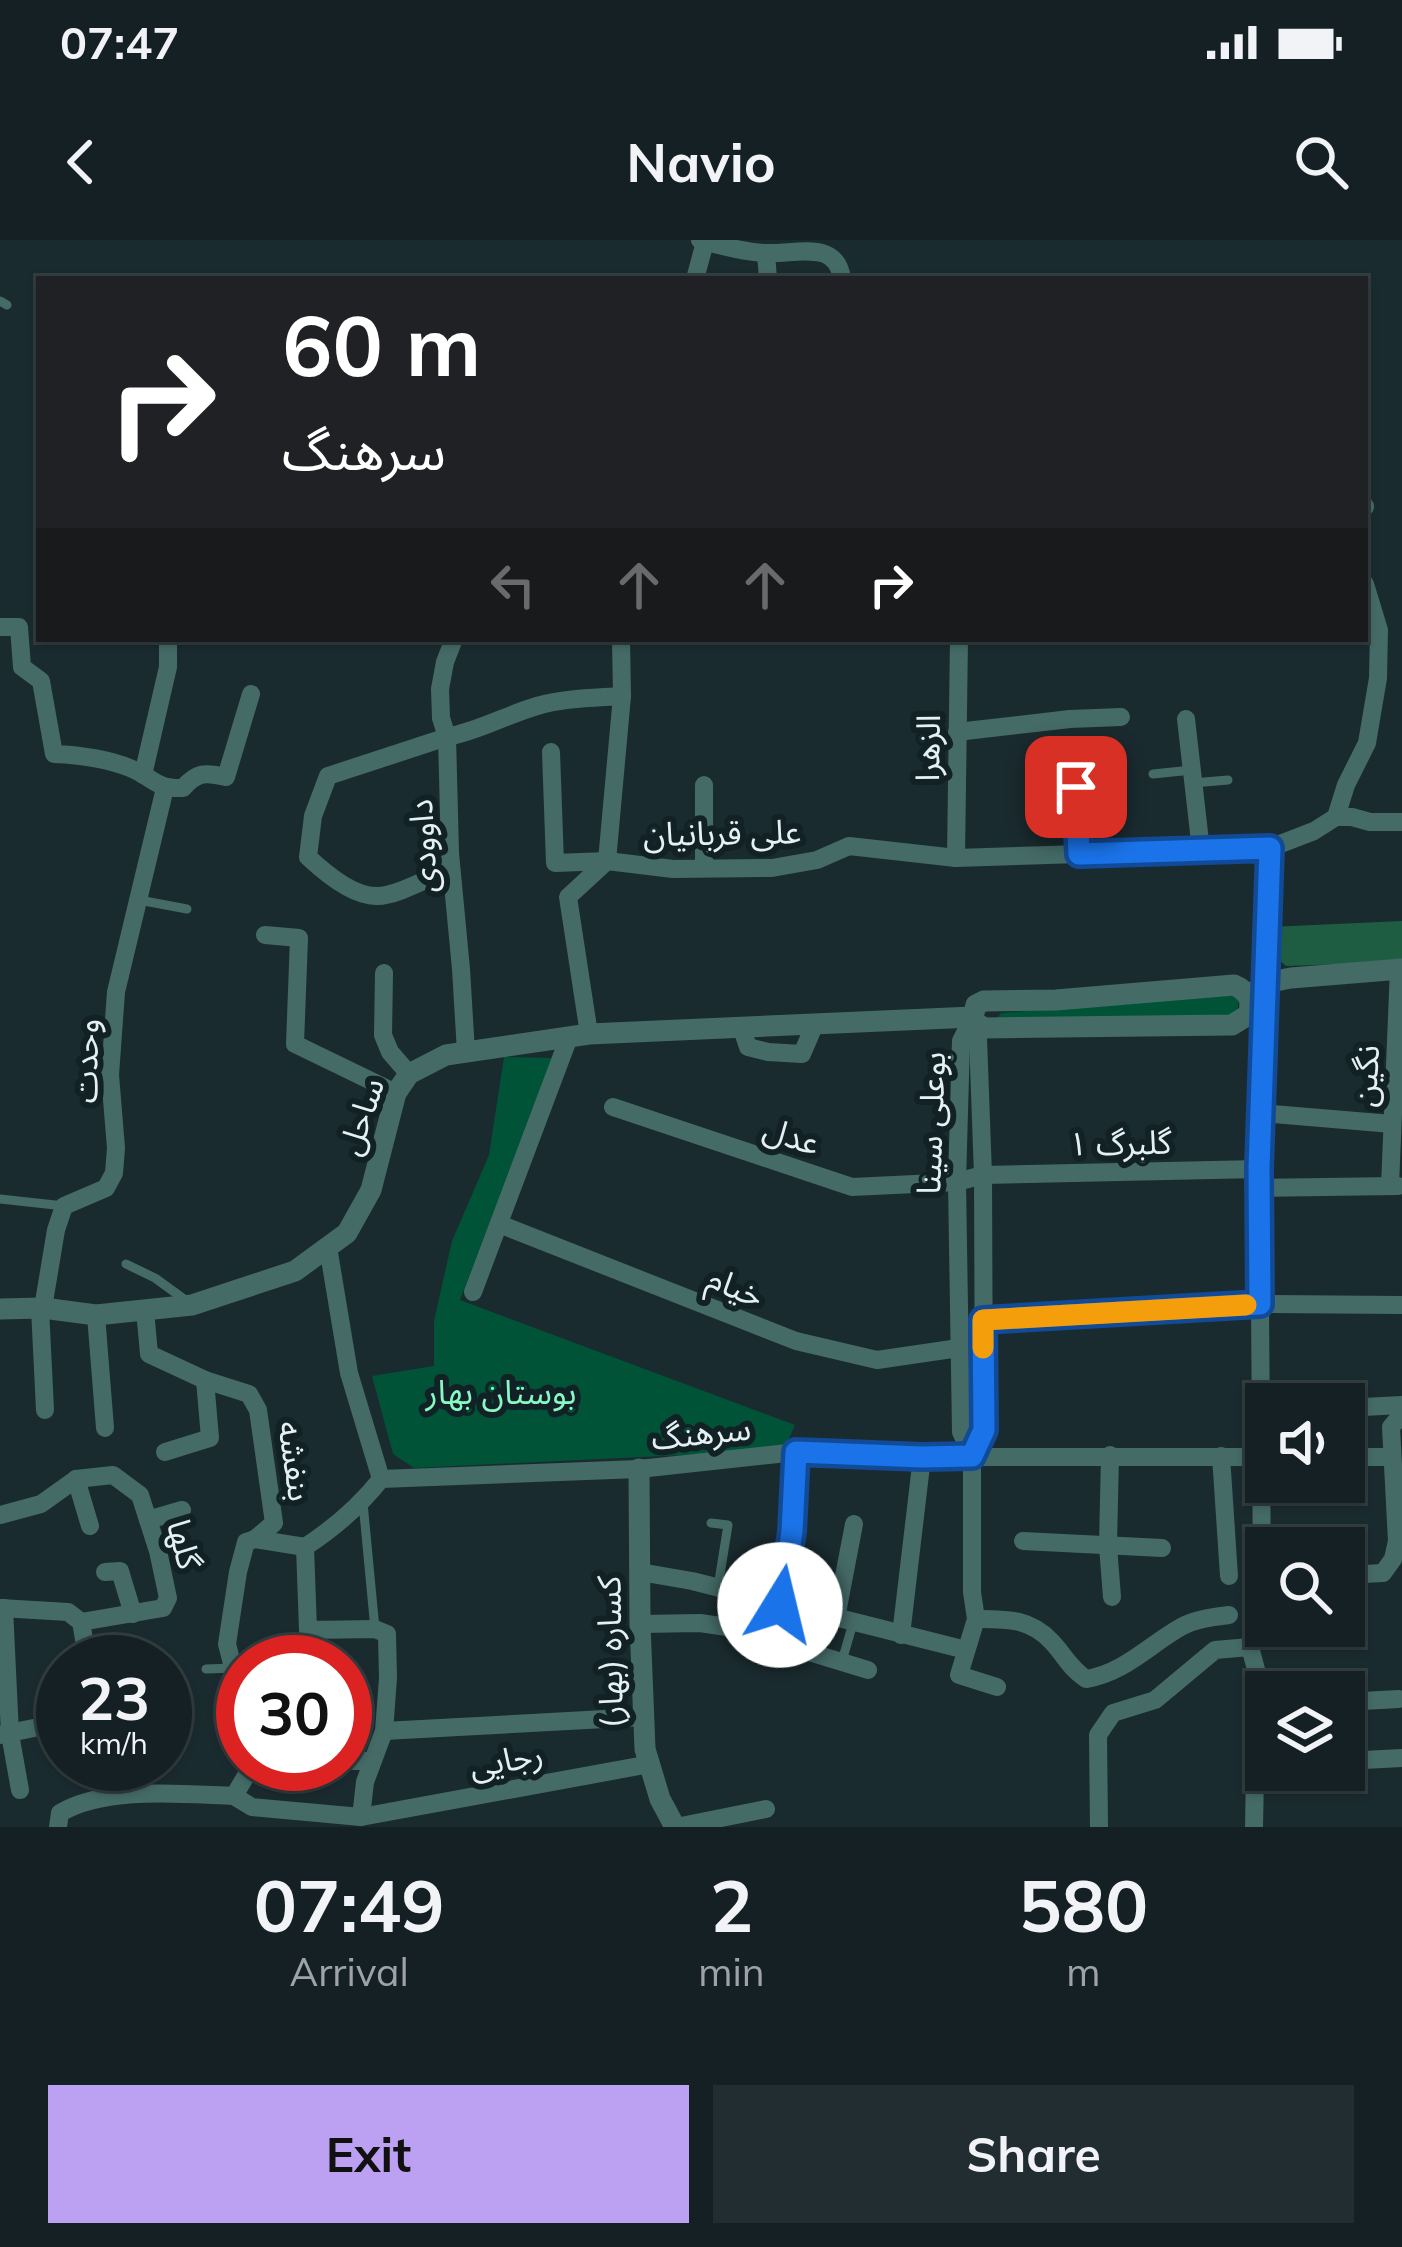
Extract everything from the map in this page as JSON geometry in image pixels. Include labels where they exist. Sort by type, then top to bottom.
[{"type":"street","points":[[691,276],[703,241],[766,253],[816,246],[829,249],[841,276]]},
{"type":"street","points":[[766,253],[768,276]]},
{"type":"street","points":[[1368,594],[1379,630],[1378,678],[1366,743],[1336,817],[1402,822]]},
{"type":"street","points":[[0,627],[19,627],[22,667],[40,681],[54,754],[87,755],[134,769],[164,788],[183,788],[195,775],[226,777],[251,694]]},
{"type":"street","points":[[142,775],[168,667],[168,642]]},
{"type":"street","name":"داوودی","points":[[453,642],[440,689],[466,1052]]},
{"type":"street","points":[[473,1292],[579,1036],[568,897],[607,861],[622,696],[621,642]]},
{"type":"street","name":"الزهرا","points":[[956,858],[959,642]]},
{"type":"street","points":[[451,869],[380,897],[362,893],[325,872],[308,856],[313,815],[328,776],[467,734],[535,706],[622,696]]},
{"type":"street","points":[[957,732],[1121,718]]},
{"type":"street","points":[[1186,719],[1201,850]]},
{"type":"street","name":"علی قربانیان","points":[[551,752],[555,863],[772,868],[818,860],[849,846],[956,858],[1270,848],[1336,817]]},
{"type":"street","points":[[1074,754],[1079,854]]},
{"type":"street","points":[[704,785],[704,868]]},
{"type":"street","name":"وحدت","points":[[64,1206],[106,1188],[114,1173],[110,1075],[116,992],[164,788]]},
{"type":"street","points":[[1262,1383],[1257,990],[1270,848]]},
{"type":"street","points":[[265,935],[299,938],[295,1044],[403,1084]]},
{"type":"street","name":"ساحل","points":[[1257,990],[1248,1016],[1232,1025],[985,1028],[973,1018],[974,1009],[984,1001],[1056,1000],[1234,985],[1257,990],[1292,978],[1401,969]]},
{"type":"street","name":"نگین","points":[[1396,1186],[1401,969]]},
{"type":"street","points":[[384,973],[383,1035],[403,1084]]},
{"type":"street","name":"ساحل","points":[[0,1309],[42,1308],[96,1315],[192,1305],[295,1271],[347,1233],[370,1190],[403,1084],[446,1055],[579,1036],[973,1018]]},
{"type":"street","name":"بوعلی سینا","points":[[972,1456],[984,1430],[983,1175],[978,1038],[973,1018]]},
{"type":"street","name":"بوعلی سینا","points":[[973,1018],[961,1041],[957,1182],[961,1432],[972,1456],[976,1619],[959,1675],[997,1687]]},
{"type":"street","name":"عدل","points":[[613,1108],[852,1186],[957,1182],[983,1175]]},
{"type":"street","points":[[1261,1113],[1396,1111]]},
{"type":"street","name":"گلبرگ ۱","points":[[983,1175],[1259,1178],[1396,1186]]},
{"type":"street","points":[[45,1410],[42,1308],[64,1206]]},
{"type":"street","name":"خیام","points":[[499,1224],[796,1341],[877,1360],[959,1348]]},
{"type":"street","points":[[308,1635],[305,1547],[329,1532],[381,1480],[349,1373],[328,1247]]},
{"type":"street","points":[[983,1320],[1260,1304],[1402,1305]]},
{"type":"street","name":"بنفشه","points":[[145,1310],[149,1354],[249,1394],[258,1411],[274,1522],[246,1542],[228,1635]]},
{"type":"street","points":[[96,1315],[105,1428]]},
{"type":"street","points":[[165,1452],[210,1438],[205,1380]]},
{"type":"street","points":[[1365,1409],[1402,1410]]},
{"type":"street","points":[[1365,1574],[1384,1573],[1394,1559],[1391,1427],[1402,1410]]},
{"type":"street","points":[[780,1605],[792,1532],[796,1452]]},
{"type":"street","name":"سرهنگ","points":[[381,1480],[639,1469],[796,1452],[922,1457],[1245,1456]]},
{"type":"street","points":[[1110,1455],[1112,1597]]},
{"type":"street","points":[[1221,1456],[1228,1576]]},
{"type":"street","points":[[1365,1456],[1392,1456]]},
{"type":"street","points":[[901,1635],[922,1457]]},
{"type":"street","name":"کساره (بهار)","points":[[639,1469],[642,1718],[660,1799],[675,1827]]},
{"type":"street","name":"گلها","points":[[76,1479],[113,1475],[140,1495],[168,1598],[163,1609],[134,1614]]},
{"type":"street","points":[[0,1515],[41,1504],[76,1479],[90,1526]]},
{"type":"street","points":[[148,1520],[182,1510]]},
{"type":"street","points":[[844,1620],[854,1524]]},
{"type":"street","name":"بنفشه","points":[[255,1539],[305,1547]]},
{"type":"street","points":[[1023,1541],[1162,1549]]},
{"type":"street","points":[[81,1622],[134,1614],[121,1570],[105,1572]]},
{"type":"street","points":[[640,1572],[966,1650]]},
{"type":"street","points":[[20,1790],[5,1734],[2,1608],[68,1612],[81,1622],[83,1635]]},
{"type":"street","points":[[976,1619],[1012,1619],[1035,1626],[1055,1644],[1068,1666],[1086,1679],[1104,1676],[1184,1625],[1229,1615]]},
{"type":"street","points":[[640,1624],[727,1627],[868,1670]]},
{"type":"street","points":[[308,1630],[375,1629],[387,1634],[384,1731],[372,1761]]},
{"type":"street","points":[[1099,1827],[1098,1735],[1113,1713],[1155,1700],[1215,1650],[1250,1647],[1256,1671]]},
{"type":"street","points":[[1365,1701],[1399,1699]]},
{"type":"street","points":[[384,1731],[642,1718]]},
{"type":"street","points":[[5,1734],[36,1728]]},
{"type":"street","points":[[1365,1760],[1402,1758]]},
{"type":"street","name":"رجایی","points":[[234,1796],[253,1807],[369,1820],[650,1764]]},
{"type":"street","points":[[58,1827],[60,1814],[75,1804],[106,1797],[234,1796],[237,1791]]},
{"type":"street","points":[[1254,1827],[1258,1791]]},
{"type":"street","points":[[675,1827],[766,1809]]},
{"type":"lane","points":[[1153,774],[1228,780]]},
{"type":"lane","points":[[139,900],[187,909]]},
{"type":"lane","points":[[0,1199],[64,1206]]},
{"type":"lane","points":[[126,1264],[192,1305]]},
{"type":"lane","points":[[362,1502],[375,1629]]},
{"type":"lane","points":[[711,1523],[728,1526],[718,1587]]},
{"type":"lane","points":[[842,1661],[844,1620]]},
{"type":"lane","points":[[206,1669],[216,1669]]},
{"type":"green space","points":[[1402,921],[1402,962],[1286,966],[1269,951],[1270,927]]},
{"type":"green space","points":[[1232,993],[1238,998],[1238,1009],[1231,1020],[997,1018],[1001,1013]]},
{"type":"green space","name":"بوستان بهار","points":[[504,1057],[553,1058],[460,1300],[795,1425],[784,1450],[414,1468],[393,1454],[372,1376],[434,1366],[434,1321],[452,1241],[489,1155]]},
{"type":"slow traffic","points":[[983,1348],[983,1320],[1246,1305]]},
{"type":"route","points":[[780,1605],[792,1532],[796,1452],[972,1456],[984,1430],[983,1320],[1260,1304],[1259,1168],[1270,848],[1079,854],[1076,787]]}]
